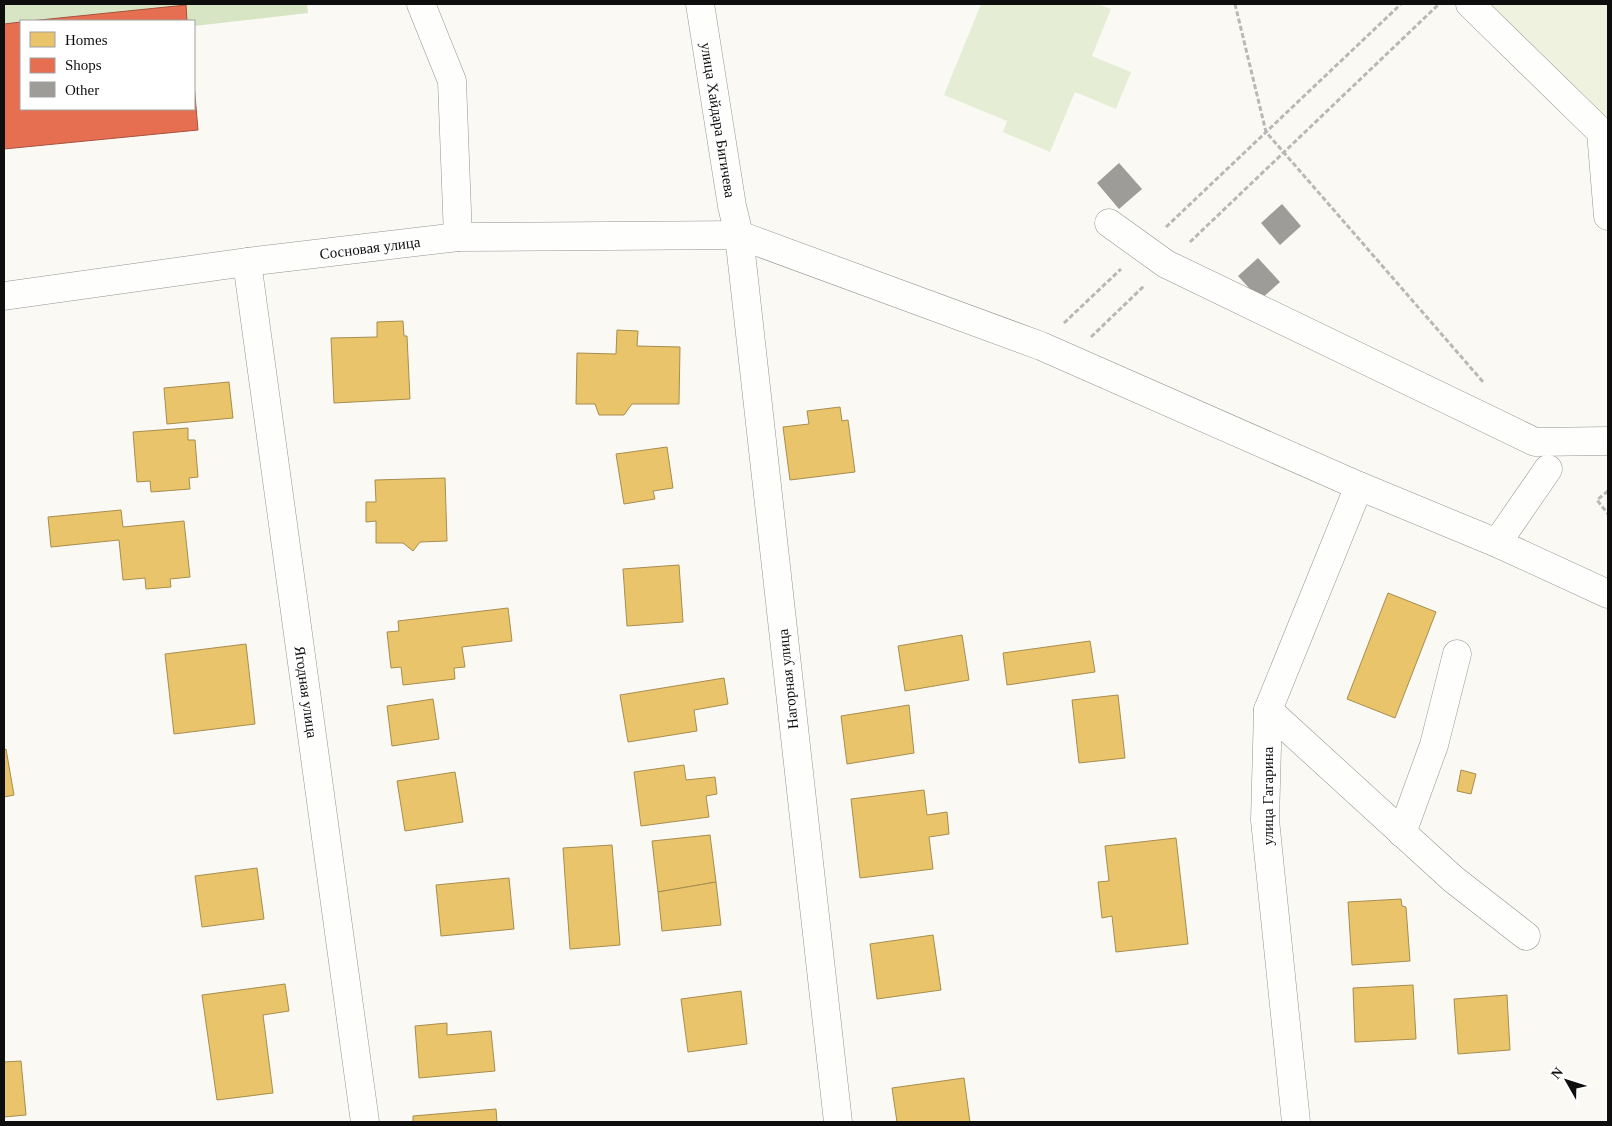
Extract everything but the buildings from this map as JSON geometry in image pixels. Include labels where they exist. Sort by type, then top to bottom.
[{"type":"street","points":[[421,4],[452,81],[458,237]]},
{"type":"street","name":"улица Хайдара Бигичева","points":[[700,4],[732,206],[739,235]]},
{"type":"street","points":[[1470,4],[1601,132],[1608,216]]},
{"type":"street","points":[[1109,223],[1166,264],[1535,442],[1608,441]]},
{"type":"street","points":[[739,235],[1041,346],[1359,486],[1496,543],[1608,594]]},
{"type":"street","name":"Сосновая улица","points":[[4,296],[247,262],[458,237],[739,235]]},
{"type":"street","name":"Нагорная улица","points":[[739,235],[838,1122]]},
{"type":"street","name":"Ягодная улица","points":[[247,262],[365,1122]]},
{"type":"street","points":[[1496,543],[1548,469]]},
{"type":"street","name":"улица Гагарина","points":[[1296,1122],[1265,820],[1268,710],[1359,486]]},
{"type":"street","points":[[1402,833],[1434,745],[1457,654]]},
{"type":"street","points":[[1268,710],[1453,879],[1526,936]]},
{"type":"path","points":[[1235,4],[1266,132],[1490,390]]},
{"type":"path","points":[[1160,232],[1401,4]]},
{"type":"path","points":[[1068,358],[1440,4]]},
{"type":"path","points":[[1041,346],[1125,266]]},
{"type":"path","points":[[1608,491],[1597,500],[1608,514]]},
{"type":"green space","points":[[4,4],[307,4],[308,13],[195,26],[195,20],[20,20],[20,46],[4,48]]},
{"type":"green space","points":[[981,4],[1098,4],[1111,9],[1092,56],[1131,72],[1116,109],[1075,92],[1050,152],[1003,132],[1007,121],[944,95]]},
{"type":"green space","points":[[1471,4],[1608,4],[1608,118]]}]
